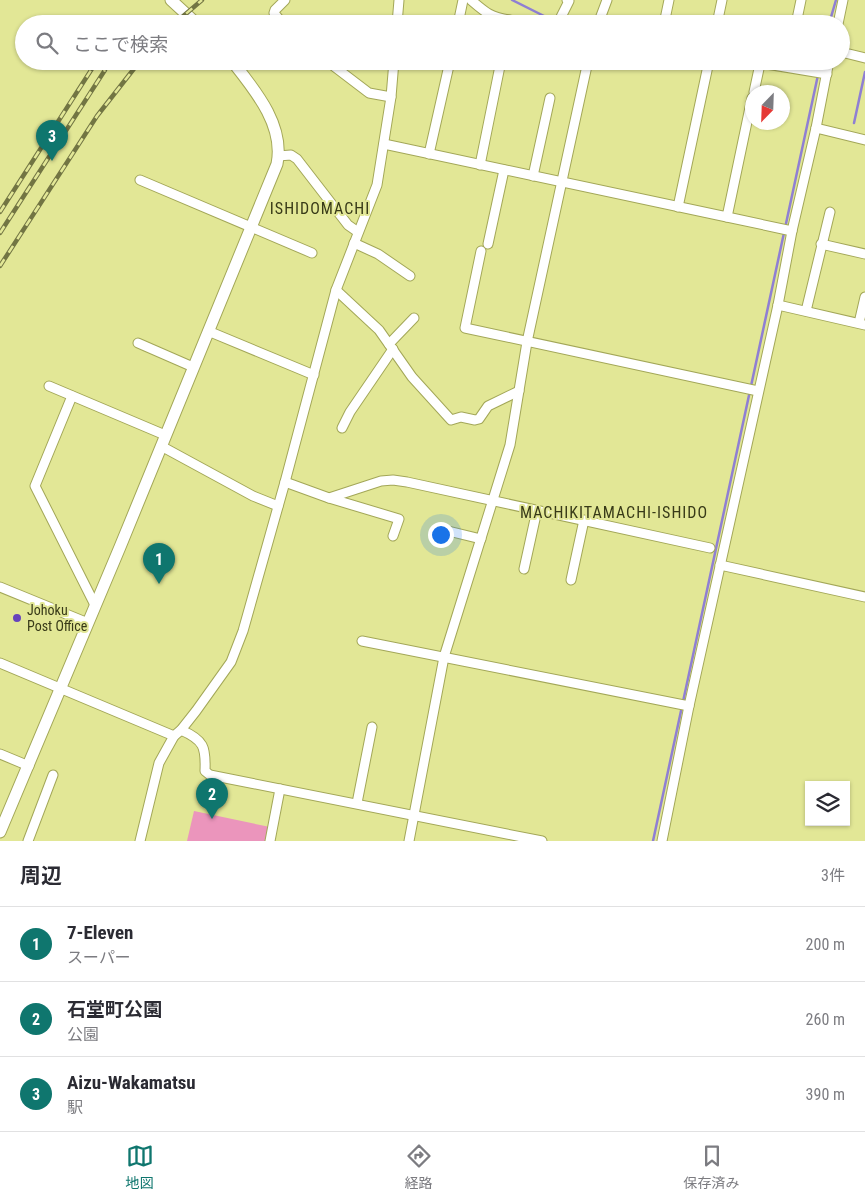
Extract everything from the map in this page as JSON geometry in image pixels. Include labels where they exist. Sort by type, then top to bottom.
[{"type":"street","points":[[170,0],[187,15]]},
{"type":"street","points":[[276,15],[275,10],[285,0]]},
{"type":"street","points":[[398,15],[399,0]]},
{"type":"street","points":[[460,15],[463,0]]},
{"type":"street","points":[[471,0],[483,12],[490,15]]},
{"type":"street","points":[[562,15],[569,1],[567,0]]},
{"type":"street","points":[[602,15],[608,0]]},
{"type":"street","points":[[666,15],[669,0]]},
{"type":"street","points":[[719,15],[722,0]]},
{"type":"street","points":[[798,15],[801,0]]},
{"type":"street","points":[[840,15],[843,0]]},
{"type":"street","points":[[850,54],[864,58]]},
{"type":"street","points":[[0,832],[96,605],[275,169],[278,156],[276,134],[270,116],[238,70]]},
{"type":"street","points":[[339,70],[369,93],[392,97]]},
{"type":"street","points":[[140,841],[159,763],[174,736],[181,730],[231,662],[242,631],[285,482],[336,290],[376,185],[392,97],[394,70]]},
{"type":"street","points":[[429,154],[448,70]]},
{"type":"street","points":[[480,165],[499,70]]},
{"type":"street","points":[[409,841],[444,657],[510,445],[528,342],[586,70]]},
{"type":"street","points":[[678,207],[707,70]]},
{"type":"street","points":[[756,85],[759,70]]},
{"type":"street","points":[[808,70],[824,74]]},
{"type":"street","points":[[662,841],[756,390],[778,305],[787,230],[816,128],[826,70]]},
{"type":"street","points":[[533,176],[550,98]]},
{"type":"street","points":[[816,128],[865,140]]},
{"type":"street","points":[[727,217],[745,130]]},
{"type":"street","points":[[384,144],[787,230]]},
{"type":"street","points":[[278,156],[291,156],[297,159],[348,225],[358,232]]},
{"type":"street","points":[[488,244],[504,170]]},
{"type":"street","points":[[140,180],[312,253]]},
{"type":"street","points":[[806,311],[830,212]]},
{"type":"street","points":[[354,243],[378,254],[410,276]]},
{"type":"street","points":[[821,244],[865,254]]},
{"type":"street","points":[[481,251],[465,328],[756,390]]},
{"type":"street","points":[[336,290],[379,330],[412,378],[451,420],[462,417],[479,420],[488,406],[519,391]]},
{"type":"street","points":[[778,305],[862,324],[865,297]]},
{"type":"street","points":[[342,428],[391,346],[414,318]]},
{"type":"street","points":[[208,331],[314,375]]},
{"type":"street","points":[[138,344],[193,367]]},
{"type":"street","points":[[49,386],[163,441],[253,496],[278,506]]},
{"type":"street","points":[[72,396],[35,486],[96,605]]},
{"type":"street","points":[[329,498],[365,485],[393,480],[710,548]]},
{"type":"street","points":[[285,482],[329,498],[398,519],[393,536]]},
{"type":"street","points":[[524,569],[537,510]]},
{"type":"street","points":[[571,580],[584,520]]},
{"type":"street","points":[[440,529],[481,539]]},
{"type":"street","points":[[720,565],[865,597]]},
{"type":"street","points":[[0,587],[88,624]]},
{"type":"street","points":[[362,641],[689,706]]},
{"type":"street","points":[[0,663],[174,736]]},
{"type":"street","points":[[357,804],[372,727]]},
{"type":"street","points":[[181,730],[200,740],[204,748],[205,771],[210,775],[542,841]]},
{"type":"street","points":[[0,754],[29,766]]},
{"type":"street","points":[[28,841],[53,775]]},
{"type":"street","points":[[270,841],[280,789]]},
{"type":"shaded area","points":[[194,811],[270,827],[267,841],[187,841]]},
{"type":"waterway","points":[[512,0],[542,15]]},
{"type":"waterway","points":[[832,15],[836,0]]},
{"type":"waterway","points":[[854,123],[865,72]]},
{"type":"waterway","points":[[653,841],[818,75]]},
{"type":"railway","points":[[184,15],[202,0]]},
{"type":"railway","points":[[0,212],[91,70]]},
{"type":"railway","points":[[0,233],[105,70]]},
{"type":"railway","points":[[0,266],[97,116],[133,70]]},
{"type":"place","name":"Aizu-Wakamatsu","points":[[52,161]]},
{"type":"place","name":"7-Eleven","points":[[159,584]]},
{"type":"place","name":"Johoku Post Office","points":[[17,618]]},
{"type":"place","name":"石堂町公園","points":[[212,819]]},
{"type":"district","name":"ISHIDOMACHI","points":[[320,208]]},
{"type":"district","name":"MACHIKITAMACHI-ISHIDO","points":[[614,512]]}]
